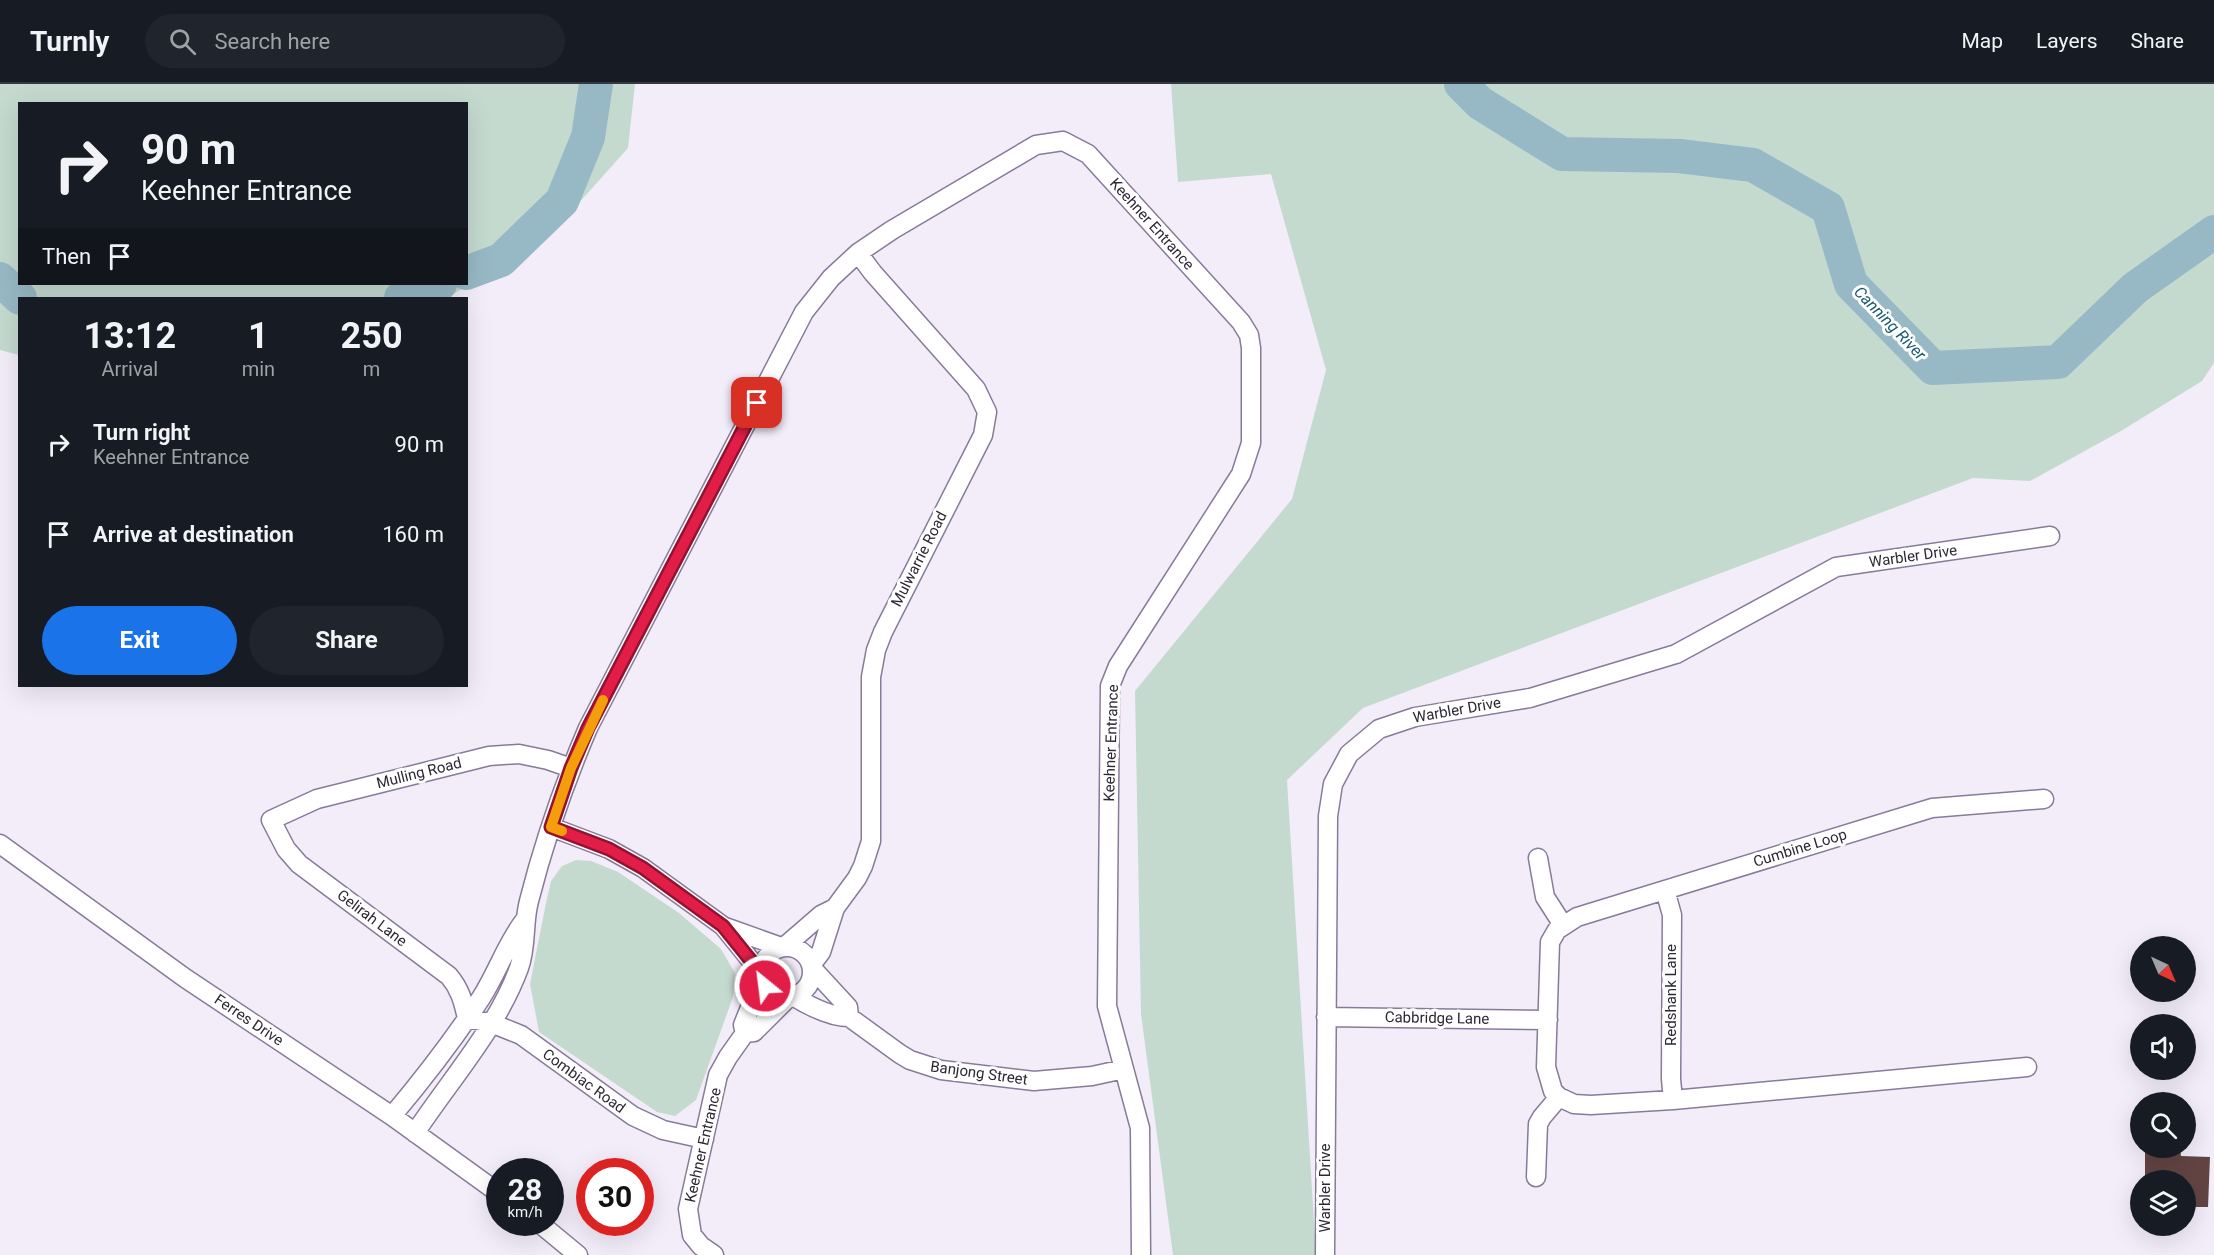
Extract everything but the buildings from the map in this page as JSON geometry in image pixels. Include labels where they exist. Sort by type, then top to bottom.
[{"type":"street","name":"Keehner Entrance","points":[[415,1133],[491,1023],[507,995],[520,966],[524,949],[524,921],[551,827],[571,768],[588,728],[794,329],[831,278],[858,253],[892,230],[1036,145],[1063,141],[1088,154],[1241,322],[1249,335],[1251,348],[1251,443],[1241,474],[1118,666],[1110,686],[1107,1006],[1140,1128],[1141,1255]]},
{"type":"street","name":"Mulwarrie Road","points":[[811,967],[821,952],[835,908],[857,878],[871,841],[871,676],[876,650],[983,435],[987,412],[976,389],[858,253]]},
{"type":"street","name":"Warbler Drive","points":[[1324,1255],[1328,816],[1333,784],[1349,754],[1379,729],[1415,717],[1530,698],[1676,654],[1836,567],[2050,536]]},
{"type":"street","name":"Mulling Road","points":[[271,820],[317,800],[489,756],[519,754],[571,768]]},
{"type":"street","name":"Cumbine Loop","points":[[1563,925],[1577,917],[1932,808],[2044,799]]},
{"type":"street","name":"Gelirah Lane","points":[[271,820],[286,849],[299,864],[449,976],[462,997],[466,1018]]},
{"type":"street","points":[[551,827],[609,849],[634,863],[723,926],[782,947],[798,949],[811,967],[811,977],[806,989],[791,997],[778,996],[771,992],[765,986],[761,975],[723,926]]},
{"type":"street","name":"Ferres Drive","points":[[0,844],[185,978],[392,1116],[486,1184]]},
{"type":"street","points":[[1538,858],[1545,897],[1563,925],[1553,935],[1549,949],[1546,1067],[1550,1084],[1559,1097],[1574,1104],[1673,1100],[2027,1067]]},
{"type":"street","name":"Redshank Lane","points":[[1665,890],[1672,915],[1671,1079],[1673,1100]]},
{"type":"street","name":"Mulwarrie Road","points":[[782,947],[821,915],[835,908]]},
{"type":"street","name":"Keehner Entrance","points":[[392,1116],[421,1082],[466,1018],[493,978],[511,939],[524,921]]},
{"type":"street","points":[[761,975],[766,957],[772,951],[782,947]]},
{"type":"street","name":"Banjong Street","points":[[811,967],[848,1007],[849,1017]]},
{"type":"street","name":"Keehner Entrance","points":[[745,1033],[743,1025],[761,975]]},
{"type":"street","name":"Keehner Entrance","points":[[714,1255],[696,1241],[688,1219],[688,1209],[718,1075],[745,1033],[754,1032],[791,997]]},
{"type":"street","name":"Banjong Street","points":[[791,997],[838,1017],[849,1017],[910,1060],[941,1070],[1034,1081],[1092,1076],[1124,1068]]},
{"type":"street","name":"Cabbridge Lane","points":[[1326,1017],[1548,1020]]},
{"type":"street","name":"Combiac Road","points":[[466,1018],[491,1023],[521,1035],[633,1116],[663,1130],[704,1139]]},
{"type":"street","points":[[1536,1177],[1538,1124],[1559,1097]]},
{"type":"street","points":[[555,1236],[578,1255]]},
{"type":"green space","points":[[0,84],[635,84],[628,148],[552,233],[449,297],[18,297],[18,355],[0,350]]},
{"type":"green space","points":[[1171,84],[2214,84],[2214,363],[2202,381],[2121,431],[2030,481],[1973,478],[1363,708],[1287,780],[1316,1255],[1173,1255],[1141,1014],[1135,691],[1292,499],[1326,370],[1271,174],[1178,182]]},
{"type":"green space","points":[[576,860],[591,861],[618,872],[679,913],[721,949],[735,973],[733,997],[696,1100],[675,1116],[657,1112],[539,1032],[530,984],[546,903],[551,881],[562,866]]},
{"type":"waterway","name":"Canning River","points":[[468,272],[501,260],[562,201],[588,137],[596,84]]},
{"type":"waterway","name":"Canning River","points":[[1461,84],[1480,103],[1562,154],[1679,156],[1753,165],[1828,208],[1851,284],[1933,368],[2058,362],[2135,288],[2214,232]]},
{"type":"waterway","name":"Canning River","points":[[0,279],[19,297]]},
{"type":"waterway","name":"Canning River","points":[[404,297],[437,285]]},
{"type":"slow traffic","points":[[562,831],[551,827],[571,768],[603,700]]},
{"type":"route","points":[[757,403],[588,728],[571,768],[551,827],[609,849],[643,868],[723,926],[761,973],[765,986]]}]
